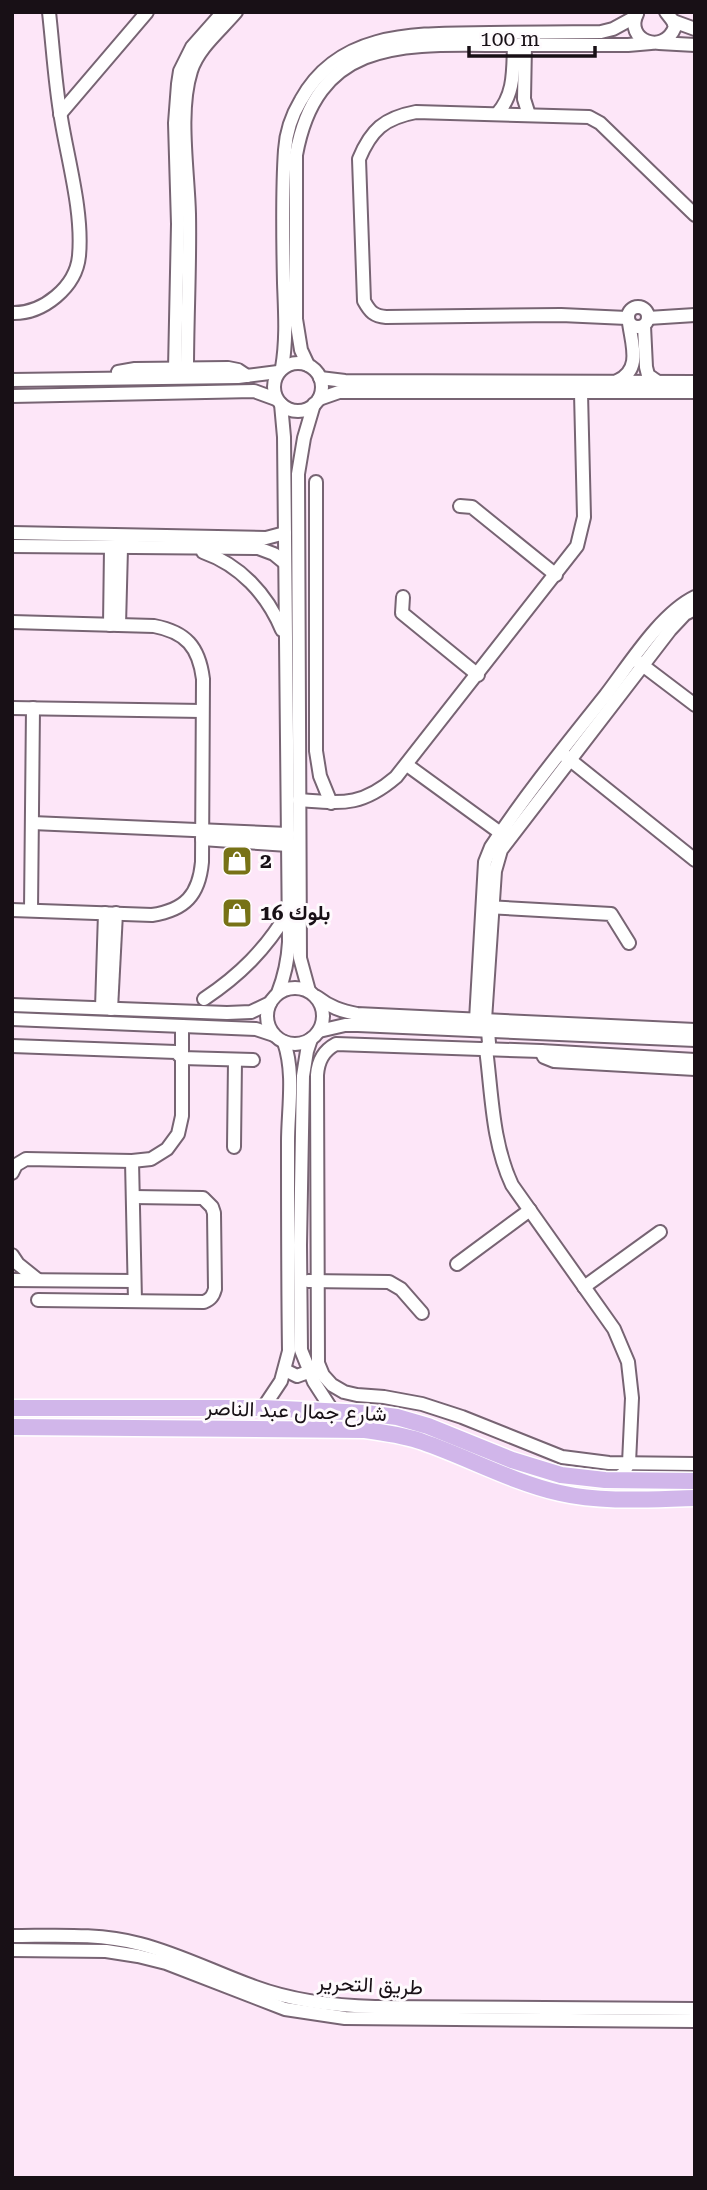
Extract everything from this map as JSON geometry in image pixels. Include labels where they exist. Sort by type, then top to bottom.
[{"type":"main road","name":"شارع جمال عبد الناصر","points":[[12,1408],[263,1408],[366,1413],[397,1417],[428,1426],[512,1460],[561,1475],[614,1480],[695,1481]]},
{"type":"main road","points":[[97,1408],[102,1419],[100,1428]]},
{"type":"main road","points":[[130,1428],[126,1416],[131,1408]]},
{"type":"main road","name":"شارع جمال عبد الناصر","points":[[12,1427],[365,1430],[422,1442],[507,1476],[561,1493],[601,1498],[695,1498]]},
{"type":"street","points":[[12,313],[41,307],[59,295],[72,278],[79,257],[78,219],[60,114],[50,12]]},
{"type":"street","points":[[60,114],[147,12]]},
{"type":"street","points":[[181,147],[175,123],[180,71],[192,47],[223,12]]},
{"type":"street","points":[[181,369],[178,224],[181,147],[188,84],[194,62],[200,52],[236,12]]},
{"type":"street","points":[[637,14],[634,23],[639,36],[654,43],[669,37],[673,32],[675,27],[669,15]]},
{"type":"street","points":[[334,1413],[308,1372],[301,1350],[303,1076],[307,1051],[323,1014],[300,958],[299,800],[285,636],[284,437],[279,401],[273,389],[274,380],[280,370],[286,335],[283,237],[285,148],[288,129],[306,91],[321,72],[350,51],[367,44],[391,38],[433,34],[601,32],[625,24],[637,14]]},
{"type":"street","points":[[669,15],[695,29]]},
{"type":"street","points":[[308,365],[299,343],[296,319],[296,155],[301,131],[310,109],[335,76],[348,66],[379,51],[434,44],[695,45]]},
{"type":"street","points":[[498,114],[509,98],[520,45]]},
{"type":"street","points":[[520,45],[524,99],[529,115]]},
{"type":"street","points":[[695,215],[595,120],[583,116],[416,112],[400,115],[377,129],[366,143],[359,159],[364,301],[369,311],[377,316],[561,315],[628,321],[634,327],[646,322],[695,315]]},
{"type":"street","points":[[617,381],[627,377],[632,367],[634,356],[628,321],[630,310],[638,307],[645,310],[646,368],[649,375],[658,382]]},
{"type":"street","points":[[12,380],[247,377],[280,370],[290,363],[300,362],[314,368],[320,378],[322,389],[304,439],[298,474],[288,840],[288,959],[285,976],[267,1017],[269,1027],[288,1053],[291,1077],[288,1137],[289,1351],[276,1391],[263,1408]]},
{"type":"street","points":[[107,378],[125,370],[233,368],[247,377]]},
{"type":"street","points":[[320,378],[345,381],[695,382]]},
{"type":"street","points":[[12,397],[254,391],[298,411],[339,392],[695,392]]},
{"type":"street","points":[[299,800],[347,802],[362,799],[381,790],[407,765],[577,546],[584,517],[582,428],[574,418],[577,393]]},
{"type":"street","points":[[316,482],[316,751],[320,776],[331,803]]},
{"type":"street","points":[[460,506],[472,507],[556,575]]},
{"type":"street","points":[[12,533],[266,538],[285,533]]},
{"type":"street","points":[[12,546],[258,548],[274,554],[285,563]]},
{"type":"street","points":[[115,625],[116,548]]},
{"type":"street","points":[[192,549],[214,556],[250,581],[265,597],[285,636]]},
{"type":"street","points":[[403,597],[401,613],[478,675]]},
{"type":"street","points":[[614,1480],[623,1475],[629,1463],[632,1398],[628,1362],[614,1329],[512,1185],[496,1141],[486,1049],[480,1044],[487,907],[496,862],[505,836],[638,662],[669,614],[695,597]]},
{"type":"street","points":[[638,662],[676,622],[695,609]]},
{"type":"street","points":[[12,622],[154,626],[169,629],[183,637],[194,649],[201,663],[202,711],[200,878],[193,893],[182,905],[168,912],[152,915],[12,909]]},
{"type":"street","points":[[638,662],[695,705]]},
{"type":"street","points":[[12,708],[202,711]]},
{"type":"street","points":[[31,910],[33,708]]},
{"type":"street","points":[[565,755],[695,860]]},
{"type":"street","points":[[407,765],[505,836]]},
{"type":"street","points":[[32,823],[288,840]]},
{"type":"street","points":[[487,907],[611,914],[629,943]]},
{"type":"street","points":[[204,999],[244,970],[261,952],[289,912]]},
{"type":"street","points":[[106,1009],[111,913]]},
{"type":"street","points":[[12,1005],[244,1013],[251,1012],[293,987],[313,994],[329,1006],[357,1014],[695,1040]]},
{"type":"street","points":[[12,1019],[256,1029],[298,1044],[345,1025],[695,1030]]},
{"type":"street","points":[[12,1173],[16,1165],[26,1159],[132,1161],[151,1159],[167,1149],[178,1134],[183,1116],[177,1026]]},
{"type":"street","points":[[695,1060],[541,1051],[336,1044],[321,1056],[317,1075],[316,1282],[318,1363],[323,1375],[332,1385],[344,1392],[384,1396],[422,1404],[562,1457],[585,1461],[695,1464]]},
{"type":"street","points":[[12,1046],[253,1060]]},
{"type":"street","points":[[541,1051],[544,1057],[554,1061],[695,1069]]},
{"type":"street","points":[[234,1147],[235,1059]]},
{"type":"street","points":[[132,1161],[135,1301]]},
{"type":"street","points":[[38,1300],[209,1300],[215,1289],[212,1206],[202,1198],[133,1197]]},
{"type":"street","points":[[457,1264],[530,1210]]},
{"type":"street","points":[[584,1287],[660,1232]]},
{"type":"street","points":[[12,1255],[18,1264],[39,1280]]},
{"type":"street","points":[[12,1280],[134,1281]]},
{"type":"street","points":[[85,1281],[85,1301]]},
{"type":"street","points":[[301,1281],[394,1284],[422,1313]]},
{"type":"street","points":[[285,1370],[297,1376],[308,1372]]},
{"type":"street","points":[[629,1463],[637,1476],[645,1481]]},
{"type":"street","name":"طريق التحرير","points":[[12,1936],[88,1936],[129,1941],[169,1953],[274,1993],[335,2005],[695,2009]]},
{"type":"street","name":"طريق التحرير","points":[[12,1950],[106,1951],[138,1956],[166,1963],[285,2009],[345,2018],[695,2021]]},
{"type":"place","name":"2","points":[[237,861]]},
{"type":"place","name":"بلوك 16","points":[[237,913]]}]
